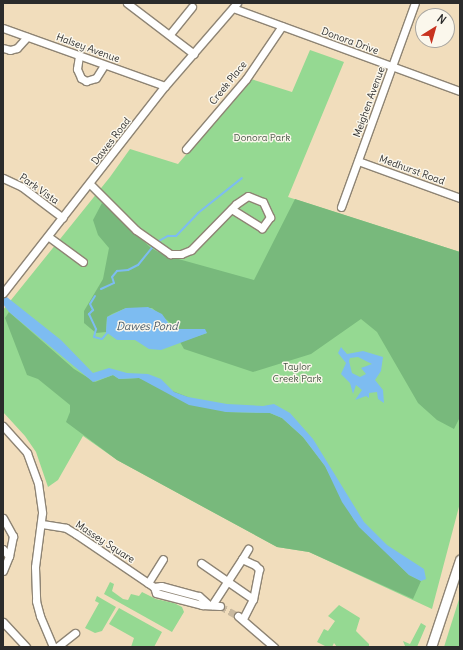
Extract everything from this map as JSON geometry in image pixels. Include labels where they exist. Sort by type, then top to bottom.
[{"type":"main road","points":[[431,647],[460,560]]},
{"type":"street","points":[[127,3],[170,34],[194,54]]},
{"type":"street","name":"Meighen Avenue","points":[[341,207],[414,3]]},
{"type":"street","name":"Donora Drive","points":[[235,5],[282,26],[460,91]]},
{"type":"street","name":"Dawes Road","points":[[3,293],[49,237],[165,86],[235,5]]},
{"type":"street","points":[[170,34],[192,7]]},
{"type":"street","name":"Creek Place","points":[[186,149],[246,79],[282,26]]},
{"type":"street","name":"Halsey Avenue","points":[[3,28],[165,86]]},
{"type":"street","points":[[3,48],[10,50],[17,48],[27,37]]},
{"type":"street","points":[[79,56],[77,70],[81,78],[86,80],[96,78],[104,65]]},
{"type":"street","name":"Medhurst Road","points":[[358,162],[460,198]]},
{"type":"street","name":"Park Vista","points":[[3,178],[22,187],[63,218]]},
{"type":"street","points":[[90,184],[149,239],[160,248],[175,254],[191,250],[232,209],[243,198],[252,196],[263,202],[270,217],[262,228],[232,209]]},
{"type":"street","points":[[49,237],[82,262]]},
{"type":"street","points":[[3,426],[27,453],[33,468],[41,500],[42,524],[35,589],[40,616],[53,647]]},
{"type":"street","points":[[3,518],[13,536],[9,556],[4,567]]},
{"type":"street","name":"Massey Square","points":[[42,524],[66,528],[151,584],[156,593],[202,605],[213,605],[228,581]]},
{"type":"street","points":[[3,549],[9,556]]},
{"type":"street","points":[[228,581],[248,549]]},
{"type":"street","points":[[151,584],[163,559]]},
{"type":"street","points":[[242,559],[259,569],[254,599],[241,617],[274,647]]},
{"type":"street","points":[[200,563],[254,599]]},
{"type":"street","points":[[3,622],[26,647]]},
{"type":"street","points":[[57,647],[75,634]]},
{"type":"green space","name":"Taylor Creek Park","points":[[310,50],[344,62],[288,197],[460,252],[460,503],[432,609],[309,552],[277,547],[117,460],[83,436],[58,480],[48,487],[36,452],[25,436],[3,412],[3,310],[110,177],[130,149],[178,164],[251,79],[292,92]]},
{"type":"green space","points":[[295,199],[460,252],[460,417],[454,429],[437,420],[418,403],[377,332],[361,319],[311,354],[253,372],[184,349],[180,342],[207,333],[200,329],[178,329],[152,308],[126,308],[112,314],[107,317],[106,332],[96,333],[84,323],[84,311],[103,279],[109,248],[98,235],[93,220],[102,203],[151,248],[164,255],[254,280]]},
{"type":"green space","points":[[9,312],[74,369],[95,382],[113,375],[119,379],[139,378],[226,412],[270,413],[282,418],[303,437],[325,466],[354,520],[409,575],[421,581],[413,599],[309,552],[277,547],[117,460],[66,422],[70,412],[70,405],[38,379],[27,375],[5,318]]},
{"type":"green space","points":[[110,582],[114,584],[112,591],[123,599],[128,600],[131,594],[139,596],[142,592],[156,599],[174,603],[182,607],[184,612],[172,632],[104,594]]},
{"type":"green space","points":[[97,596],[116,607],[102,631],[95,633],[85,628],[99,603],[95,601]]},
{"type":"green space","points":[[460,596],[460,647],[444,647]]},
{"type":"green space","points":[[339,605],[360,618],[356,631],[369,644],[369,646],[337,647],[334,643],[332,647],[327,647],[317,642],[324,629],[328,631],[335,621],[328,616]]},
{"type":"green space","points":[[119,608],[162,632],[154,647],[131,647],[134,638],[109,624]]},
{"type":"green space","points":[[421,623],[426,626],[417,647],[405,646],[403,641],[410,644]]},
{"type":"water","points":[[3,294],[61,340],[93,373],[109,368],[127,373],[148,374],[161,379],[174,392],[188,397],[227,404],[263,406],[274,404],[290,413],[313,439],[364,522],[387,545],[424,569],[426,579],[421,581],[409,575],[359,527],[342,502],[325,466],[303,437],[282,418],[270,413],[226,412],[189,405],[139,378],[119,379],[113,375],[93,382],[9,312],[3,304]]},
{"type":"water","name":"Dawes Pond","points":[[148,307],[162,314],[169,324],[178,329],[205,329],[207,333],[161,350],[149,349],[135,340],[117,340],[106,332],[107,317],[126,308]]},
{"type":"water","points":[[341,347],[347,354],[363,351],[383,357],[381,371],[375,380],[383,390],[384,403],[378,399],[377,392],[369,393],[369,398],[366,396],[355,400],[362,390],[356,385],[353,394],[350,383],[341,374],[346,363],[338,353]],"holes":[[[358,357],[372,364],[361,368],[366,374],[360,377],[352,373],[349,361],[350,358]]]},
{"type":"waterway","points":[[157,242],[168,236],[176,236],[198,213],[242,178]]},
{"type":"waterway","points":[[101,289],[114,283],[112,277],[117,271],[128,270],[138,265],[154,245]]},
{"type":"waterway","points":[[95,296],[90,304],[93,310],[89,314],[96,329],[94,337],[102,339],[108,332]]},
{"type":"tunnel","points":[[220,606],[238,616]]},
{"type":"park label","name":"Donora Park","points":[[262,138]]}]
